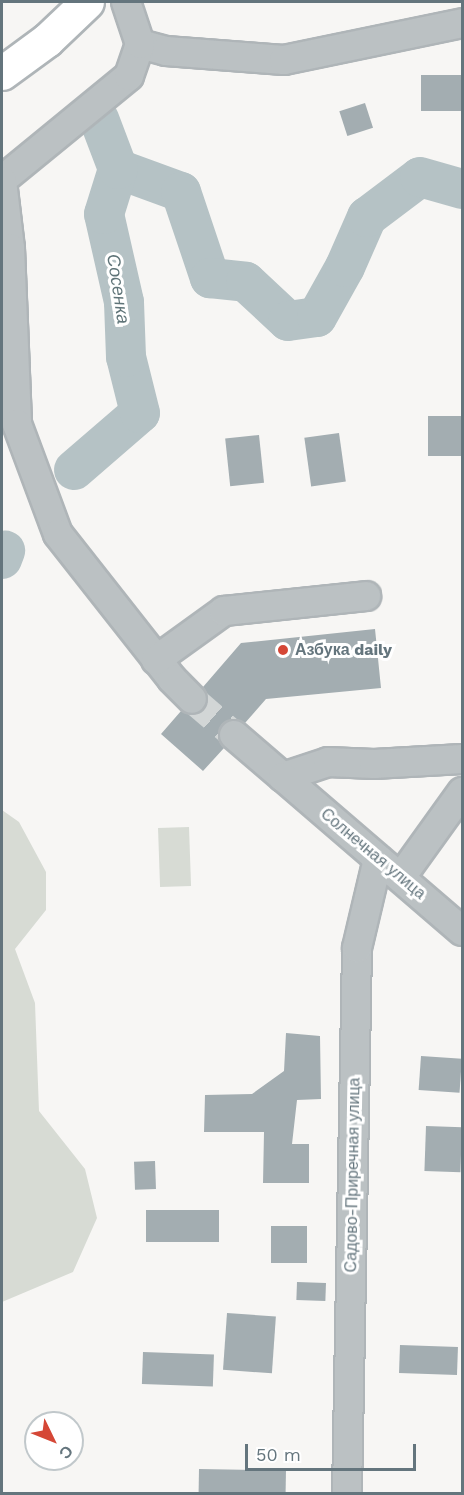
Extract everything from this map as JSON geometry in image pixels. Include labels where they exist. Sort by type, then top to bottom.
[{"type":"main road","points":[[2,73],[47,40],[87,2]]},
{"type":"street","points":[[126,2],[140,44],[129,76],[2,181],[10,248],[17,424],[58,534],[156,660],[192,699]]},
{"type":"street","points":[[140,44],[166,51],[284,60],[462,23]]},
{"type":"street","points":[[156,660],[224,611],[366,596]]},
{"type":"street","name":"Солнечная улица","points":[[234,735],[462,931]]},
{"type":"street","points":[[283,777],[328,762],[374,764],[462,759]]},
{"type":"street","points":[[400,877],[462,792]]},
{"type":"street","name":"Садово-Приречная улица","points":[[347,1494],[357,948],[378,860]]},
{"type":"shaded area","points":[[2,810],[19,822],[46,872],[46,910],[15,949],[35,1003],[39,1111],[85,1169],[97,1218],[73,1272],[2,1302]]},
{"type":"shaded area","points":[[189,827],[191,886],[160,887],[158,828]]},
{"type":"building","points":[[421,75],[462,75],[462,111],[421,111]]},
{"type":"building","points":[[365,103],[373,128],[347,136],[339,111]]},
{"type":"building","points":[[428,416],[462,416],[462,456],[428,456]]},
{"type":"building","points":[[339,433],[346,482],[311,486],[304,438]]},
{"type":"building","points":[[259,435],[264,483],[230,486],[225,439]]},
{"type":"building","points":[[375,629],[381,688],[266,699],[245,723],[236,719],[222,724],[218,733],[219,741],[224,748],[203,771],[161,734],[181,711],[196,715],[204,710],[208,695],[203,687],[241,643]]},
{"type":"building","points":[[286,1033],[320,1036],[321,1099],[297,1100],[292,1144],[309,1144],[309,1183],[263,1183],[264,1132],[204,1132],[205,1095],[252,1094],[284,1071]]},
{"type":"building","points":[[421,1056],[462,1059],[460,1093],[419,1090]]},
{"type":"building","points":[[426,1126],[462,1127],[460,1172],[424,1171]]},
{"type":"building","points":[[155,1161],[156,1189],[135,1190],[134,1162]]},
{"type":"building","points":[[146,1210],[219,1210],[219,1242],[146,1242]]},
{"type":"building","points":[[271,1226],[307,1226],[307,1263],[271,1263]]},
{"type":"building","points":[[297,1282],[326,1283],[325,1301],[296,1300]]},
{"type":"building","points":[[227,1313],[276,1316],[272,1373],[223,1370]]},
{"type":"building","points":[[400,1345],[458,1347],[457,1375],[399,1373]]},
{"type":"building","points":[[143,1352],[214,1354],[213,1386],[142,1384]]},
{"type":"building","points":[[199,1469],[286,1471],[286,1494],[199,1494]]},
{"type":"waterway","name":"Сосенка","points":[[74,470],[140,413],[126,357],[124,302],[104,214],[118,169],[99,119]]},
{"type":"waterway","points":[[118,169],[181,192],[210,278],[246,282],[288,321],[317,317],[345,267],[367,217],[420,177],[462,189]]},
{"type":"waterway","name":"Сосенка","points":[[2,559],[5,551]]},
{"type":"tunnel","points":[[192,699],[234,735]]},
{"type":"place","name":"Азбука daily","points":[[283,650]]}]
